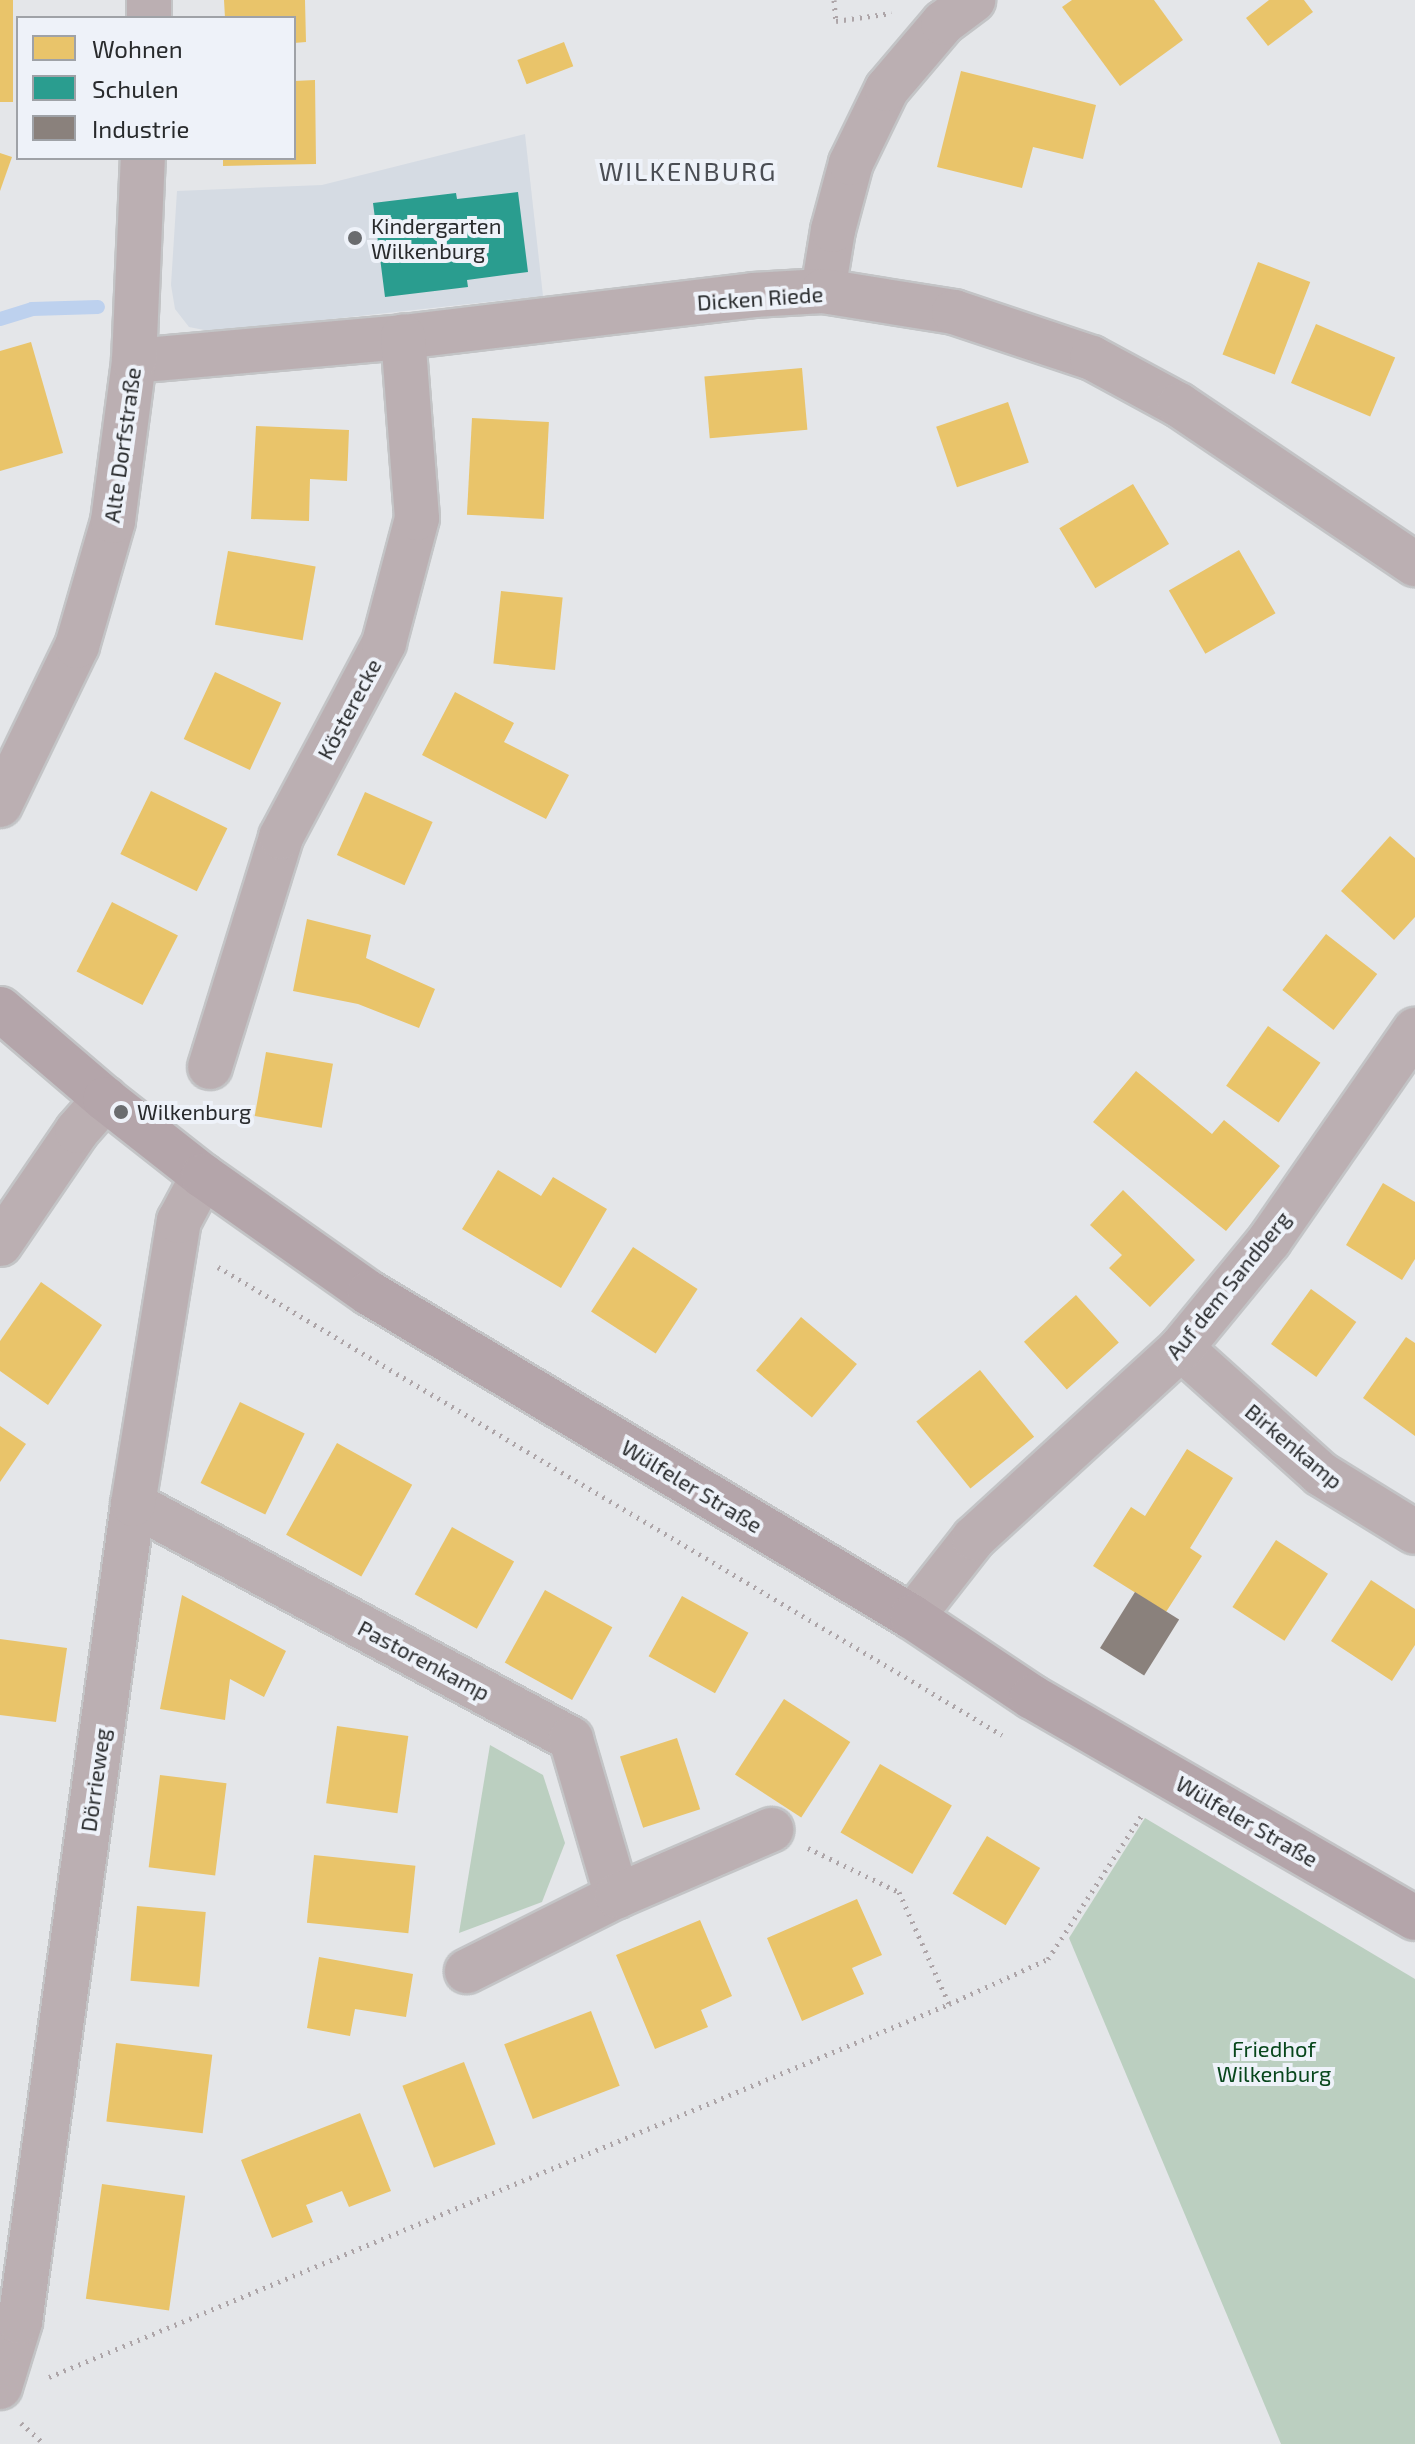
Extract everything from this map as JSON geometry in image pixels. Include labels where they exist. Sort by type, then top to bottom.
[{"type":"main road","name":"Wülfeler Straße","points":[[0,1009],[105,1099],[203,1176],[369,1293],[912,1617],[1032,1697],[1415,1918]]},
{"type":"street","points":[[823,291],[833,230],[851,163],[887,89],[958,11]]},
{"type":"street","name":"Alte Dorfstraße","points":[[0,805],[77,646],[113,521],[134,361],[143,160]]},
{"type":"street","name":"Dicken Riede","points":[[134,361],[403,337],[753,295],[823,291],[954,312],[1092,358],[1179,405],[1415,564]]},
{"type":"street","name":"Kösterecke","points":[[210,1067],[281,837],[384,643],[417,518],[403,337]]},
{"type":"street","name":"Auf dem Sandberg","points":[[912,1617],[974,1538],[1181,1348],[1269,1241],[1415,1030]]},
{"type":"street","points":[[0,1244],[77,1131],[105,1099]]},
{"type":"street","name":"Dörrieweg","points":[[0,2387],[20,2322],[133,1504],[179,1221],[203,1176]]},
{"type":"street","name":"Birkenkamp","points":[[1181,1348],[1321,1474],[1415,1532]]},
{"type":"street","name":"Pastorenkamp","points":[[133,1504],[571,1739],[617,1896]]},
{"type":"street","points":[[467,1971],[617,1896],[771,1830]]},
{"type":"path","points":[[834,0],[836,21],[918,8],[958,11]]},
{"type":"path","points":[[44,2379],[949,2004],[1048,1959],[1150,1802]]},
{"type":"path","points":[[771,1830],[899,1892],[949,2004]]},
{"type":"shaded area","name":"Kindergarten Wilkenburg","points":[[525,134],[543,296],[214,332],[189,327],[175,309],[171,285],[177,191],[322,185]]},
{"type":"green space","points":[[490,1745],[543,1775],[565,1843],[542,1902],[459,1933]]},
{"type":"green space","name":"Friedhof Wilkenburg","points":[[1145,1818],[1415,1979],[1415,2444],[1281,2444],[1069,1938]]},
{"type":"building: Wohnen","points":[[0,0],[13,0],[13,102],[0,102]]},
{"type":"building: Wohnen","points":[[224,0],[305,0],[306,42],[296,43],[296,16],[225,16]]},
{"type":"building: Wohnen","points":[[1072,0],[1154,0],[1183,40],[1120,86],[1062,7]]},
{"type":"building: Wohnen","points":[[1269,0],[1304,0],[1313,12],[1268,46],[1246,18]]},
{"type":"building: Wohnen","points":[[564,42],[573,66],[527,84],[517,60]]},
{"type":"building: Wohnen","points":[[961,71],[1096,105],[1083,159],[1033,147],[1022,188],[937,167]]},
{"type":"building: Wohnen","points":[[315,80],[316,164],[223,166],[223,160],[296,160],[296,81]]},
{"type":"building: Wohnen","points":[[0,153],[12,157],[0,191]]},
{"type":"building: Wohnen","points":[[1258,262],[1310,282],[1275,374],[1223,354]]},
{"type":"building: Wohnen","points":[[1316,324],[1395,358],[1370,417],[1291,383]]},
{"type":"building: Wohnen","points":[[31,342],[63,453],[0,471],[0,351]]},
{"type":"building: Wohnen","points":[[802,368],[807,430],[710,438],[704,377]]},
{"type":"building: Wohnen","points":[[1008,402],[1029,463],[957,487],[936,427]]},
{"type":"building: Wohnen","points":[[472,418],[549,422],[544,519],[467,515]]},
{"type":"building: Wohnen","points":[[256,426],[349,430],[347,481],[310,479],[309,521],[251,519]]},
{"type":"building: Wohnen","points":[[1133,484],[1169,544],[1095,588],[1059,528]]},
{"type":"building: Wohnen","points":[[1239,550],[1276,613],[1205,654],[1169,590]]},
{"type":"building: Wohnen","points":[[228,551],[316,566],[303,640],[215,625]]},
{"type":"building: Wohnen","points":[[501,591],[563,597],[555,670],[493,664]]},
{"type":"building: Wohnen","points":[[215,672],[281,703],[250,770],[184,739]]},
{"type":"building: Wohnen","points":[[455,692],[514,723],[504,742],[569,775],[546,819],[422,755]]},
{"type":"building: Wohnen","points":[[151,791],[227,828],[197,891],[120,854]]},
{"type":"building: Wohnen","points":[[365,792],[433,822],[405,885],[337,855]]},
{"type":"building: Wohnen","points":[[1390,836],[1415,858],[1415,917],[1394,940],[1341,891]]},
{"type":"building: Wohnen","points":[[112,902],[178,936],[143,1005],[77,971]]},
{"type":"building: Wohnen","points":[[307,919],[371,935],[366,958],[435,989],[419,1028],[358,1004],[293,991]]},
{"type":"building: Wohnen","points":[[1326,934],[1377,974],[1334,1030],[1282,990]]},
{"type":"building: Wohnen","points":[[1268,1026],[1320,1063],[1279,1123],[1226,1086]]},
{"type":"building: Wohnen","points":[[266,1052],[333,1064],[322,1128],[255,1116]]},
{"type":"building: Wohnen","points":[[1136,1071],[1212,1134],[1224,1120],[1280,1166],[1226,1231],[1093,1122]]},
{"type":"building: Wohnen","points":[[498,1170],[541,1196],[553,1177],[607,1209],[561,1288],[462,1229]]},
{"type":"building: Wohnen","points":[[1383,1183],[1415,1202],[1415,1259],[1402,1280],[1346,1245]]},
{"type":"building: Wohnen","points":[[1123,1190],[1195,1260],[1150,1307],[1109,1268],[1122,1255],[1090,1225]]},
{"type":"building: Wohnen","points":[[633,1247],[698,1289],[656,1354],[591,1312]]},
{"type":"building: Wohnen","points":[[41,1282],[102,1325],[48,1405],[0,1371],[0,1341]]},
{"type":"building: Wohnen","points":[[1311,1289],[1356,1322],[1316,1377],[1271,1344]]},
{"type":"building: Wohnen","points":[[1076,1295],[1119,1343],[1067,1389],[1024,1342]]},
{"type":"building: Wohnen","points":[[801,1317],[857,1364],[812,1418],[756,1371]]},
{"type":"building: Wohnen","points":[[1406,1337],[1415,1343],[1415,1436],[1363,1398]]},
{"type":"building: Wohnen","points":[[980,1370],[1034,1437],[970,1488],[916,1422]]},
{"type":"building: Wohnen","points":[[240,1402],[305,1434],[265,1514],[201,1483]]},
{"type":"building: Wohnen","points":[[0,1426],[26,1444],[0,1482]]},
{"type":"building: Wohnen","points":[[337,1443],[412,1485],[361,1577],[286,1535]]},
{"type":"building: Wohnen","points":[[1187,1449],[1233,1478],[1190,1548],[1202,1556],[1166,1612],[1093,1566],[1131,1507],[1145,1516]]},
{"type":"building: Wohnen","points":[[452,1527],[514,1561],[477,1629],[415,1594]]},
{"type":"building: Wohnen","points":[[1276,1540],[1328,1574],[1284,1641],[1232,1607]]},
{"type":"building: Wohnen","points":[[1371,1580],[1415,1609],[1415,1645],[1392,1681],[1331,1641]]},
{"type":"building: Wohnen","points":[[545,1590],[612,1627],[572,1700],[505,1663]]},
{"type":"building: Wohnen","points":[[182,1595],[286,1651],[264,1697],[230,1679],[225,1720],[160,1709]]},
{"type":"building: Wohnen","points":[[682,1596],[748,1633],[715,1693],[649,1656]]},
{"type":"building: Wohnen","points":[[0,1639],[67,1648],[56,1722],[0,1715]]},
{"type":"building: Wohnen","points":[[784,1699],[850,1742],[801,1818],[735,1774]]},
{"type":"building: Wohnen","points":[[337,1726],[408,1736],[397,1813],[326,1803]]},
{"type":"building: Wohnen","points":[[677,1738],[700,1809],[643,1828],[620,1757]]},
{"type":"building: Wohnen","points":[[880,1764],[952,1806],[912,1874],[840,1832]]},
{"type":"building: Wohnen","points":[[160,1775],[227,1783],[215,1875],[149,1867]]},
{"type":"building: Wohnen","points":[[987,1836],[1040,1868],[1006,1925],[952,1893]]},
{"type":"building: Wohnen","points":[[314,1855],[415,1866],[408,1933],[307,1923]]},
{"type":"building: Wohnen","points":[[857,1899],[882,1955],[852,1968],[864,1994],[802,2021],[767,1938]]},
{"type":"building: Wohnen","points":[[137,1906],[206,1912],[199,1987],[130,1981]]},
{"type":"building: Wohnen","points":[[700,1920],[732,1996],[701,2010],[708,2027],[655,2049],[616,1955]]},
{"type":"building: Wohnen","points":[[319,1957],[413,1974],[406,2017],[355,2009],[350,2036],[307,2028]]},
{"type":"building: Wohnen","points":[[591,2011],[620,2086],[533,2119],[504,2044]]},
{"type":"building: Wohnen","points":[[116,2043],[212,2055],[203,2133],[106,2121]]},
{"type":"building: Wohnen","points":[[464,2062],[496,2144],[434,2168],[402,2086]]},
{"type":"building: Wohnen","points":[[360,2113],[391,2191],[349,2207],[342,2191],[306,2205],[313,2222],[272,2238],[241,2160]]},
{"type":"building: Wohnen","points":[[102,2184],[185,2196],[169,2311],[86,2299]]},
{"type":"building: Schulen","points":[[518,192],[528,272],[467,280],[468,287],[385,297],[373,203],[456,193],[457,199]]},
{"type":"building: Industrie","points":[[1135,1592],[1179,1620],[1144,1676],[1100,1648]]},
{"type":"waterway","points":[[0,319],[32,309],[98,307]]},
{"type":"place","name":"Kindergarten Wilkenburg","points":[[355,238]]},
{"type":"place","name":"Wilkenburg","points":[[121,1112]]},
{"type":"district","name":"WILKENBURG","points":[[688,171]]}]
